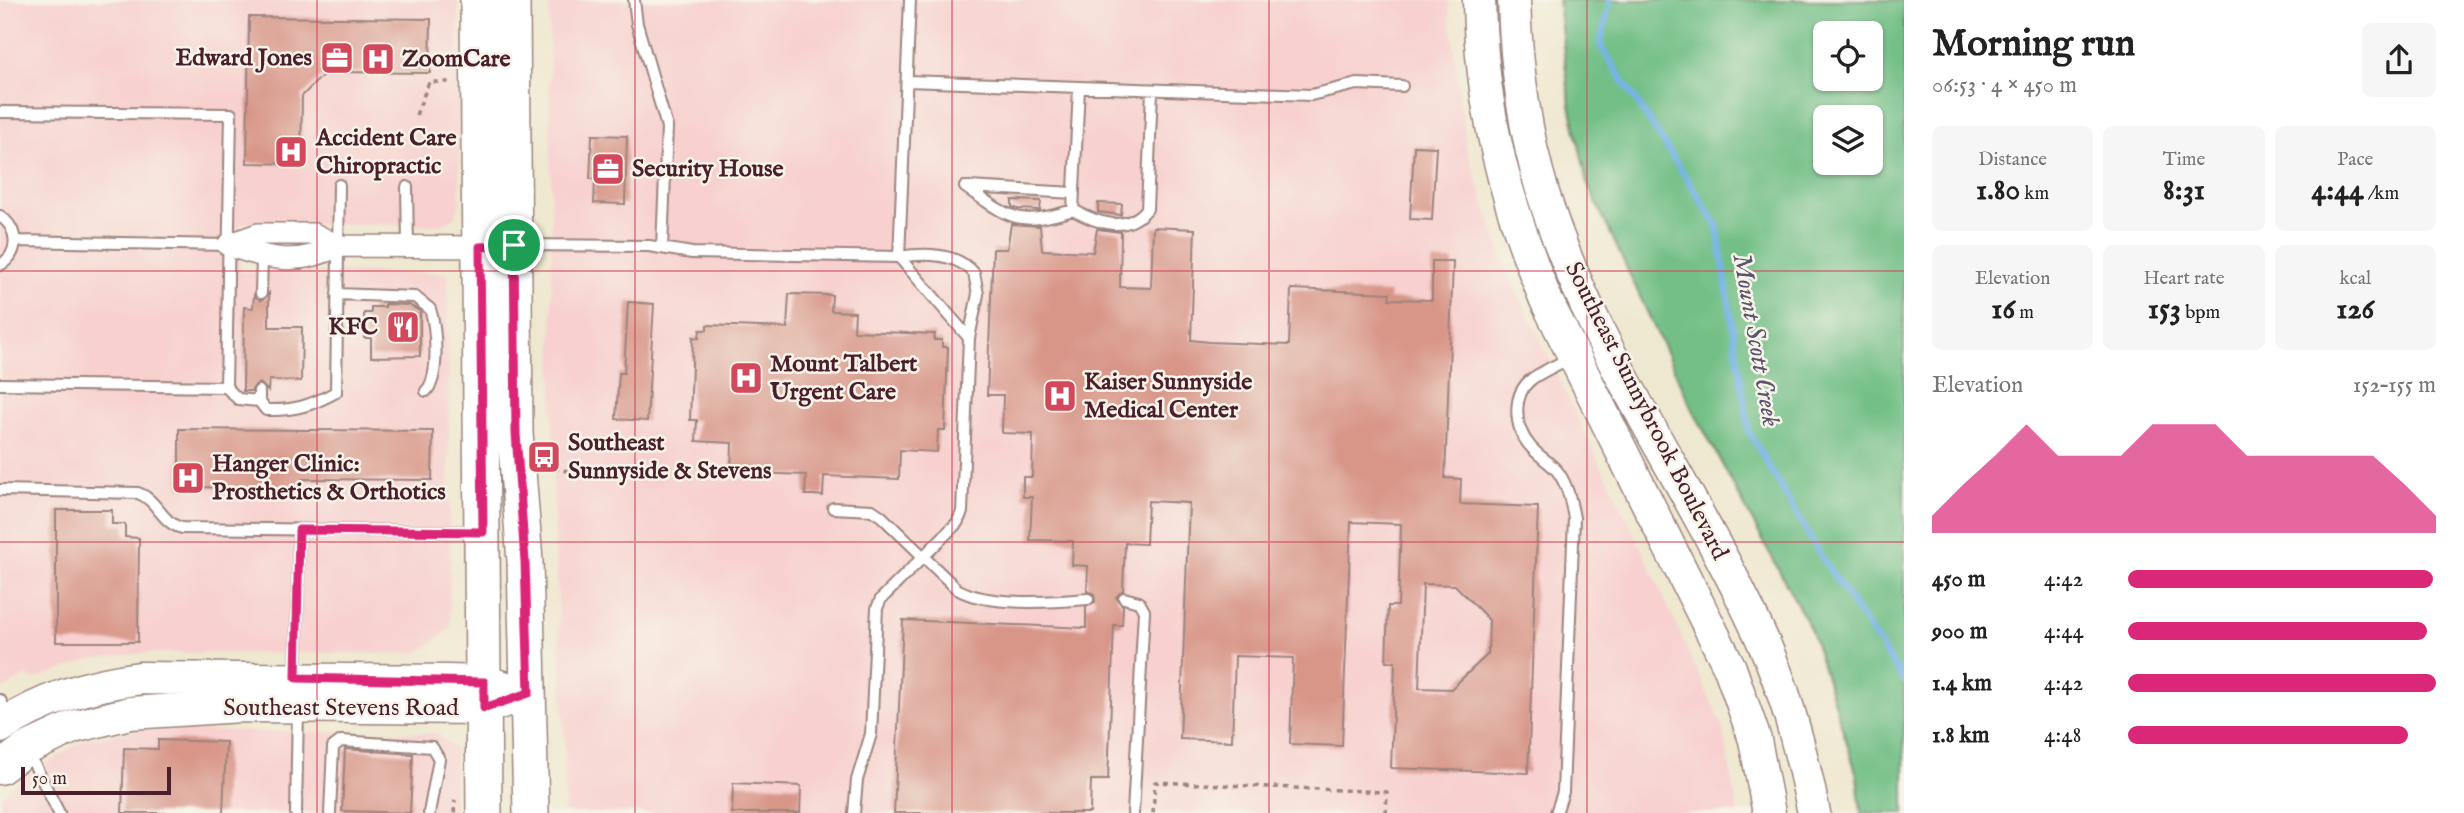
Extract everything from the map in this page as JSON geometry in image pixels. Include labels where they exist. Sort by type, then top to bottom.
[{"type":"main road","points":[[478,0],[525,561],[531,813]]},
{"type":"main road","points":[[484,813],[483,532],[512,0]]},
{"type":"main road","name":"Southeast Sunnybrook Boulevard","points":[[1479,0],[1483,72],[1490,125],[1510,207],[1546,300],[1730,668],[1755,740],[1769,813]]},
{"type":"main road","name":"Southeast Sunnybrook Boulevard","points":[[1514,0],[1518,71],[1534,160],[1570,267],[1769,656],[1799,746],[1814,813]]},
{"type":"main road","points":[[1574,356],[1585,354],[1595,360],[1663,490],[1697,516]]},
{"type":"main road","name":"Southeast Stevens Road","points":[[0,768],[12,728],[73,727],[130,713],[240,706],[297,692],[484,695],[529,693]]},
{"type":"street","points":[[228,245],[258,234],[314,234],[338,246],[497,246]]},
{"type":"street","points":[[228,245],[262,257],[314,258],[338,246]]},
{"type":"lane","points":[[634,0],[637,24],[667,127],[662,248]]},
{"type":"lane","points":[[910,0],[899,257],[970,338]]},
{"type":"lane","points":[[907,81],[1311,95],[1357,84],[1402,86]]},
{"type":"lane","points":[[1073,209],[1079,88]]},
{"type":"lane","points":[[1074,193],[965,187],[1011,218],[1041,219],[1073,209],[1097,223],[1121,224],[1138,220],[1147,209],[1152,91]]},
{"type":"lane","points":[[0,112],[231,114],[226,387],[237,399],[260,396],[267,410],[292,411],[310,406],[336,392],[339,185]]},
{"type":"lane","points":[[407,187],[408,247]]},
{"type":"lane","points":[[0,216],[13,230],[15,241],[13,253],[0,265]]},
{"type":"lane","points":[[15,241],[228,245]]},
{"type":"lane","points":[[497,246],[662,248],[692,253],[899,257],[920,254],[946,258],[968,267],[974,273],[978,294],[970,338],[962,512],[957,523],[881,599],[877,608],[871,734],[857,780],[854,813]]},
{"type":"lane","points":[[261,293],[262,257]]},
{"type":"lane","points":[[337,294],[415,297],[430,309],[435,364],[431,387],[426,391]]},
{"type":"lane","points":[[1556,813],[1563,792],[1574,519],[1569,493],[1558,473],[1530,447],[1518,429],[1517,409],[1520,395],[1531,379],[1574,356]]},
{"type":"lane","points":[[0,384],[226,387]]},
{"type":"lane","points":[[0,490],[138,493],[145,496],[169,524],[182,528],[483,532]]},
{"type":"lane","points":[[833,508],[872,510],[970,596],[1049,602],[1088,599]]},
{"type":"lane","points":[[296,813],[299,530]]},
{"type":"lane","points":[[1124,598],[1139,602],[1144,611],[1133,813]]},
{"type":"lane","points":[[12,728],[60,813]]},
{"type":"lane","points":[[330,813],[333,747],[341,741],[432,747],[439,759],[429,813]]},
{"type":"path","points":[[416,115],[429,82]]},
{"type":"path","points":[[517,465],[551,466],[572,472],[612,470]]},
{"type":"path","points":[[1153,813],[1155,782],[1387,792],[1386,813]]},
{"type":"shaded area","points":[[0,0],[458,0],[460,204],[454,217],[445,224],[434,225],[240,223],[240,271],[448,273],[450,629],[418,653],[143,653],[89,660],[33,680],[26,675],[0,692]]},
{"type":"shaded area","name":"Kaiser Sunnyside Medical Center","points":[[549,0],[1448,0],[1466,146],[1507,272],[1646,558],[1723,728],[1738,813],[565,813],[565,746],[554,520]]},
{"type":"shaded area","points":[[139,730],[436,733],[455,749],[454,813],[0,813],[0,798],[15,783],[86,739]]},
{"type":"green space","points":[[1558,0],[1904,0],[1904,813],[1861,813],[1857,775],[1811,630],[1693,410],[1588,185],[1570,105]]},
{"type":"building","points":[[249,17],[431,19],[430,73],[326,72],[302,96],[301,164],[247,163]]},
{"type":"building","name":"Security House","points":[[592,135],[627,136],[625,204],[594,203],[595,179],[590,179]]},
{"type":"building","points":[[1414,146],[1436,147],[1432,220],[1410,219]]},
{"type":"building","points":[[1012,200],[1041,201],[1040,210],[1012,207]]},
{"type":"building","points":[[1098,203],[1122,204],[1121,215],[1098,212]]},
{"type":"building","points":[[1011,224],[1040,226],[1042,250],[1093,252],[1097,229],[1121,232],[1120,287],[1151,288],[1153,227],[1195,229],[1191,340],[1289,345],[1291,289],[1390,293],[1389,299],[1432,300],[1432,261],[1453,261],[1445,478],[1461,479],[1460,504],[1538,507],[1528,773],[1391,768],[1395,662],[1386,662],[1388,606],[1398,606],[1401,524],[1351,522],[1342,746],[1290,744],[1293,658],[1235,656],[1232,741],[1180,739],[1189,503],[1148,501],[1146,544],[1125,543],[1123,590],[1116,597],[1123,606],[1122,625],[1114,625],[1108,780],[1091,780],[1090,813],[894,813],[903,620],[1086,628],[1086,607],[1095,602],[1094,594],[1087,591],[1088,566],[1072,565],[1073,541],[1030,540],[1032,497],[1023,497],[1023,477],[1032,477],[1033,434],[1002,433],[1003,395],[987,395],[993,249],[1007,249]],"holes":[[[1423,584],[1455,585],[1489,620],[1488,654],[1451,689],[1419,688]]]},
{"type":"building","points":[[269,293],[269,327],[302,327],[301,381],[269,380],[268,391],[260,383],[251,391],[243,391],[244,307],[253,308],[254,295],[261,301]]},
{"type":"building","points":[[789,294],[832,295],[831,311],[855,312],[854,331],[935,334],[934,340],[942,340],[942,347],[948,347],[945,430],[938,430],[937,452],[900,450],[899,479],[824,476],[823,496],[805,495],[806,475],[731,472],[732,443],[696,441],[697,420],[690,420],[693,337],[699,338],[700,330],[707,330],[707,325],[787,328]]},
{"type":"building","points":[[628,302],[654,304],[647,421],[616,419],[619,373],[624,373]]},
{"type":"building","points":[[385,304],[409,305],[420,311],[420,356],[371,357],[371,338],[364,338],[364,313],[371,313],[371,307],[385,307]]},
{"type":"building","points":[[179,429],[433,431],[432,480],[303,479],[303,488],[179,487]]},
{"type":"building","points":[[56,510],[112,510],[112,524],[125,524],[125,537],[139,538],[138,642],[56,642]]},
{"type":"building","points":[[158,740],[226,742],[223,813],[122,813],[124,748],[158,749]]},
{"type":"building","points":[[345,749],[413,754],[410,813],[342,811]]},
{"type":"building","points":[[733,783],[801,786],[800,813],[732,813]]},
{"type":"waterway","name":"Mount Scott Creek","points":[[1610,0],[1600,45],[1717,225],[1749,432],[1822,558],[1904,681]]},
{"type":"place","name":"Edward Jones","points":[[337,58]]},
{"type":"place","name":"ZoomCare","points":[[378,59]]},
{"type":"place","name":"Accident Care Chiropractic","points":[[291,152]]},
{"type":"place","name":"Security House","points":[[608,169]]},
{"type":"place","name":"KFC","points":[[403,327]]},
{"type":"place","name":"Mount Talbert Urgent Care","points":[[746,378]]},
{"type":"place","name":"Kaiser Sunnyside Medical Center","points":[[1060,396]]},
{"type":"place","name":"Southeast Sunnyside & Stevens","points":[[544,457]]},
{"type":"place","name":"Hanger Clinic: Prosthetics & Orthotics","points":[[188,478]]},
{"type":"route","points":[[514,245],[517,465],[525,561],[529,693],[484,708],[484,682],[296,678],[299,530],[483,532],[480,247],[514,245]]}]
